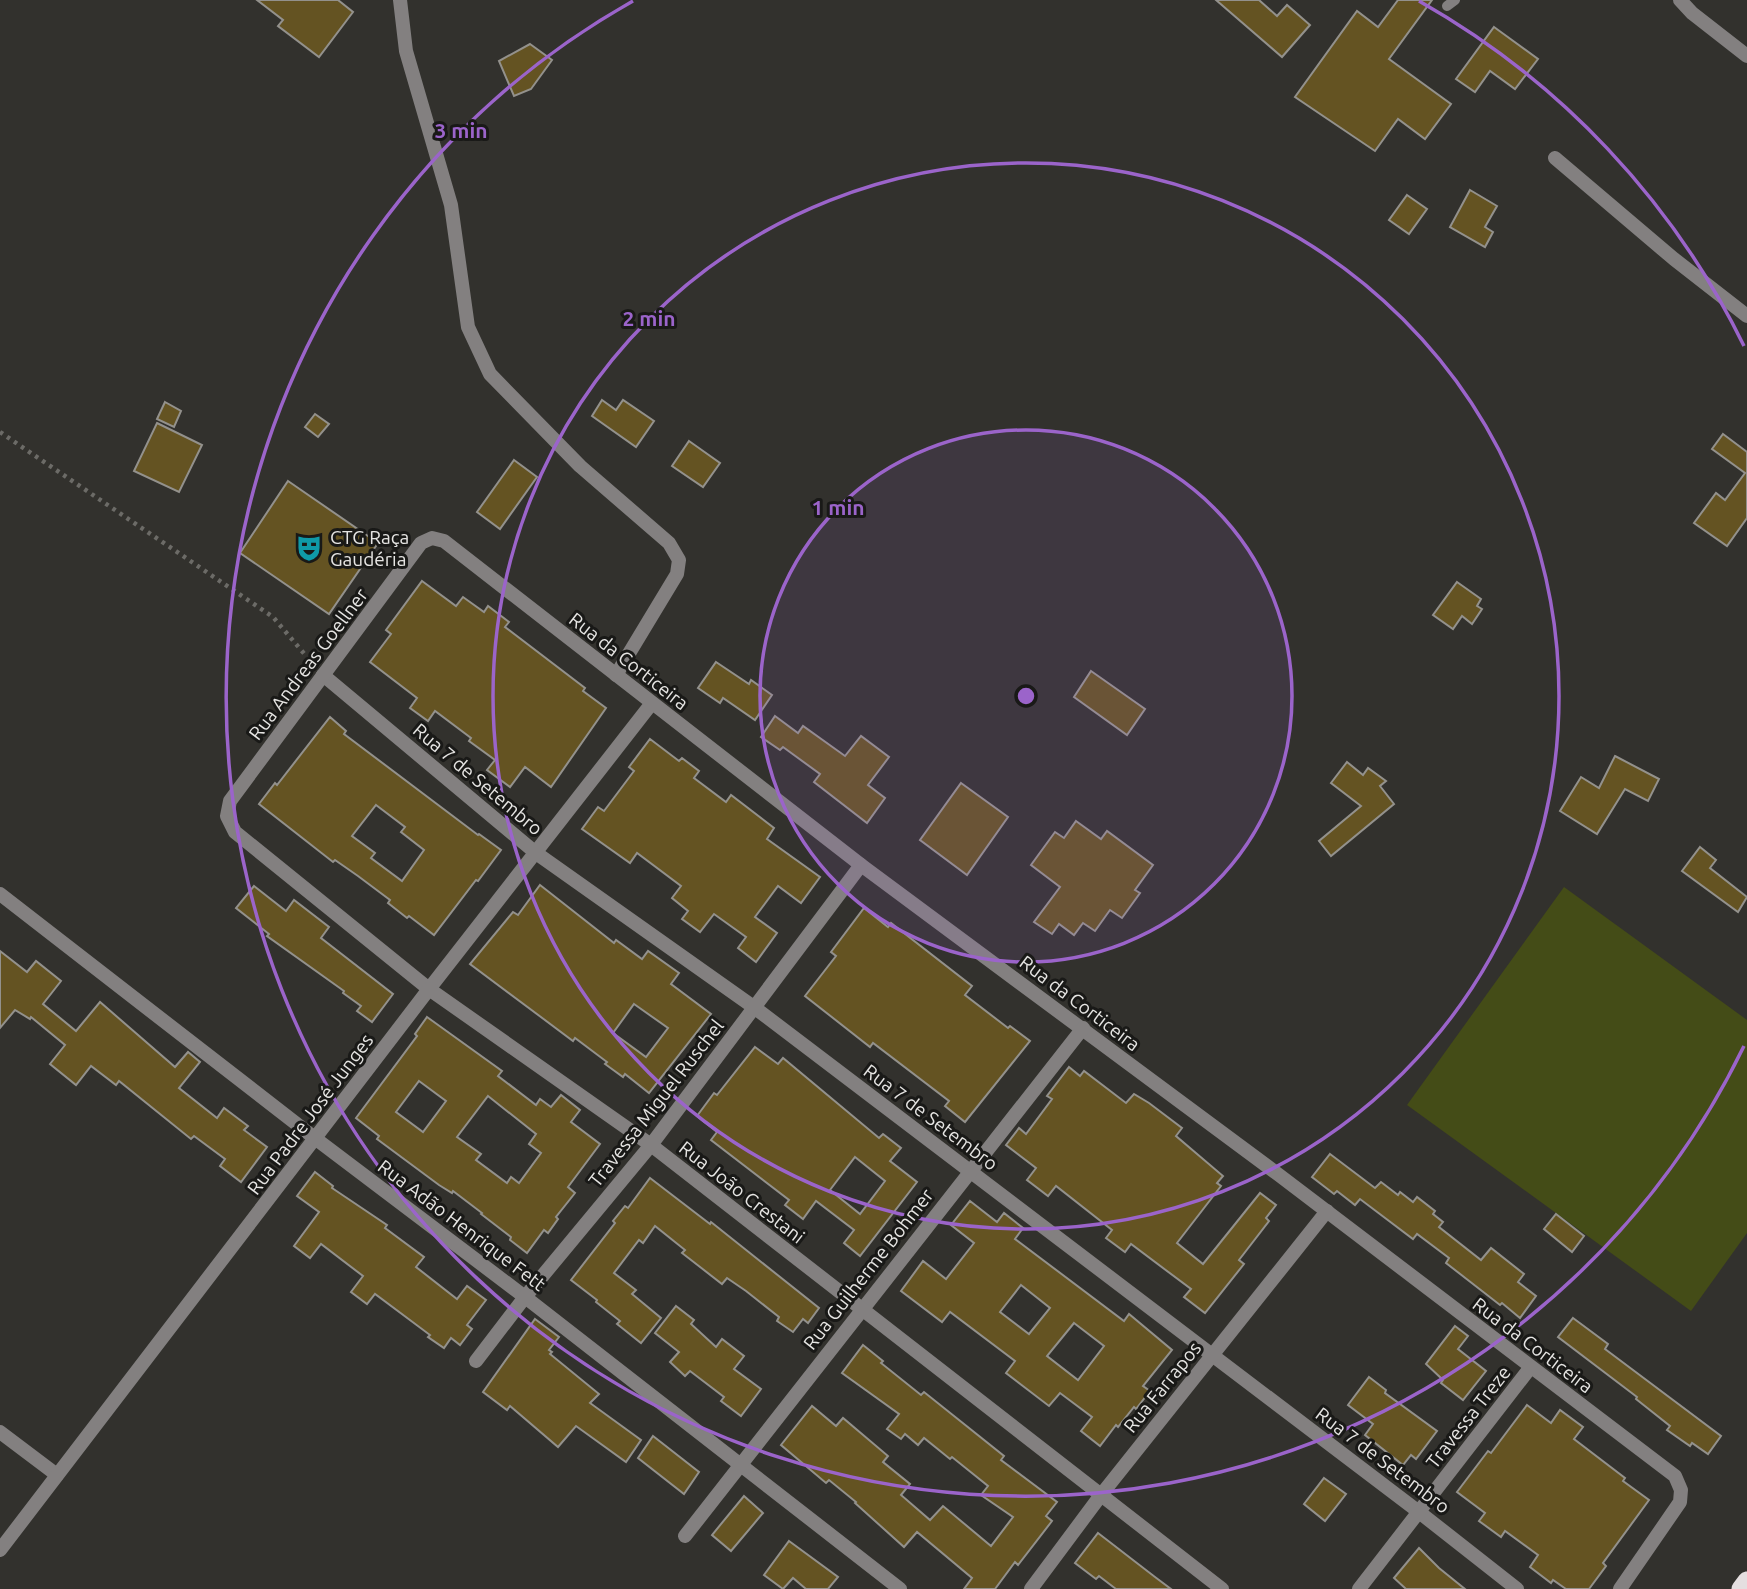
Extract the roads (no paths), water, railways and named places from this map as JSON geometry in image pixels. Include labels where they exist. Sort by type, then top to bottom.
[{"type":"highway","points":[[1741,1589],[1747,1581]]},
{"type":"street","points":[[400,0],[406,51],[451,205],[468,327],[490,374],[580,466],[670,544],[679,559],[677,573],[616,675]]},
{"type":"street","points":[[1680,0],[1692,13],[1747,56]]},
{"type":"street","points":[[1555,158],[1674,260],[1747,316]]},
{"type":"street","name":"Rua Andreas Goellner","points":[[235,832],[227,816],[230,801],[421,543],[432,538],[444,541]]},
{"type":"street","name":"Rua da Corticeira","points":[[444,541],[861,865],[1083,1028],[1675,1476],[1681,1490],[1680,1502],[1620,1589]]},
{"type":"street","name":"Rua 7 de Setembro","points":[[323,675],[536,853],[755,1007],[1213,1354],[1517,1589]]},
{"type":"street","name":"Rua Padre José Junges","points":[[0,1550],[429,989],[652,703]]},
{"type":"street","name":"Rua João Crestani","points":[[235,832],[429,989],[650,1145],[1222,1589]]},
{"type":"street","name":"Travessa Miguel Ruschel","points":[[476,1361],[650,1145],[861,865]]},
{"type":"street","name":"Rua Adão Henrique Fett","points":[[0,894],[900,1589]]},
{"type":"street","name":"Rua Guilherme Bohmer","points":[[685,1536],[1083,1028]]},
{"type":"street","name":"Rua Farrapos","points":[[1031,1589],[1101,1494],[1326,1211]]},
{"type":"street","name":"Travessa Treze","points":[[1359,1589],[1530,1368]]},
{"type":"street","points":[[0,1432],[57,1475]]},
{"type":"place","name":"CTG Raça Gaudéria","points":[[309,548]]}]
